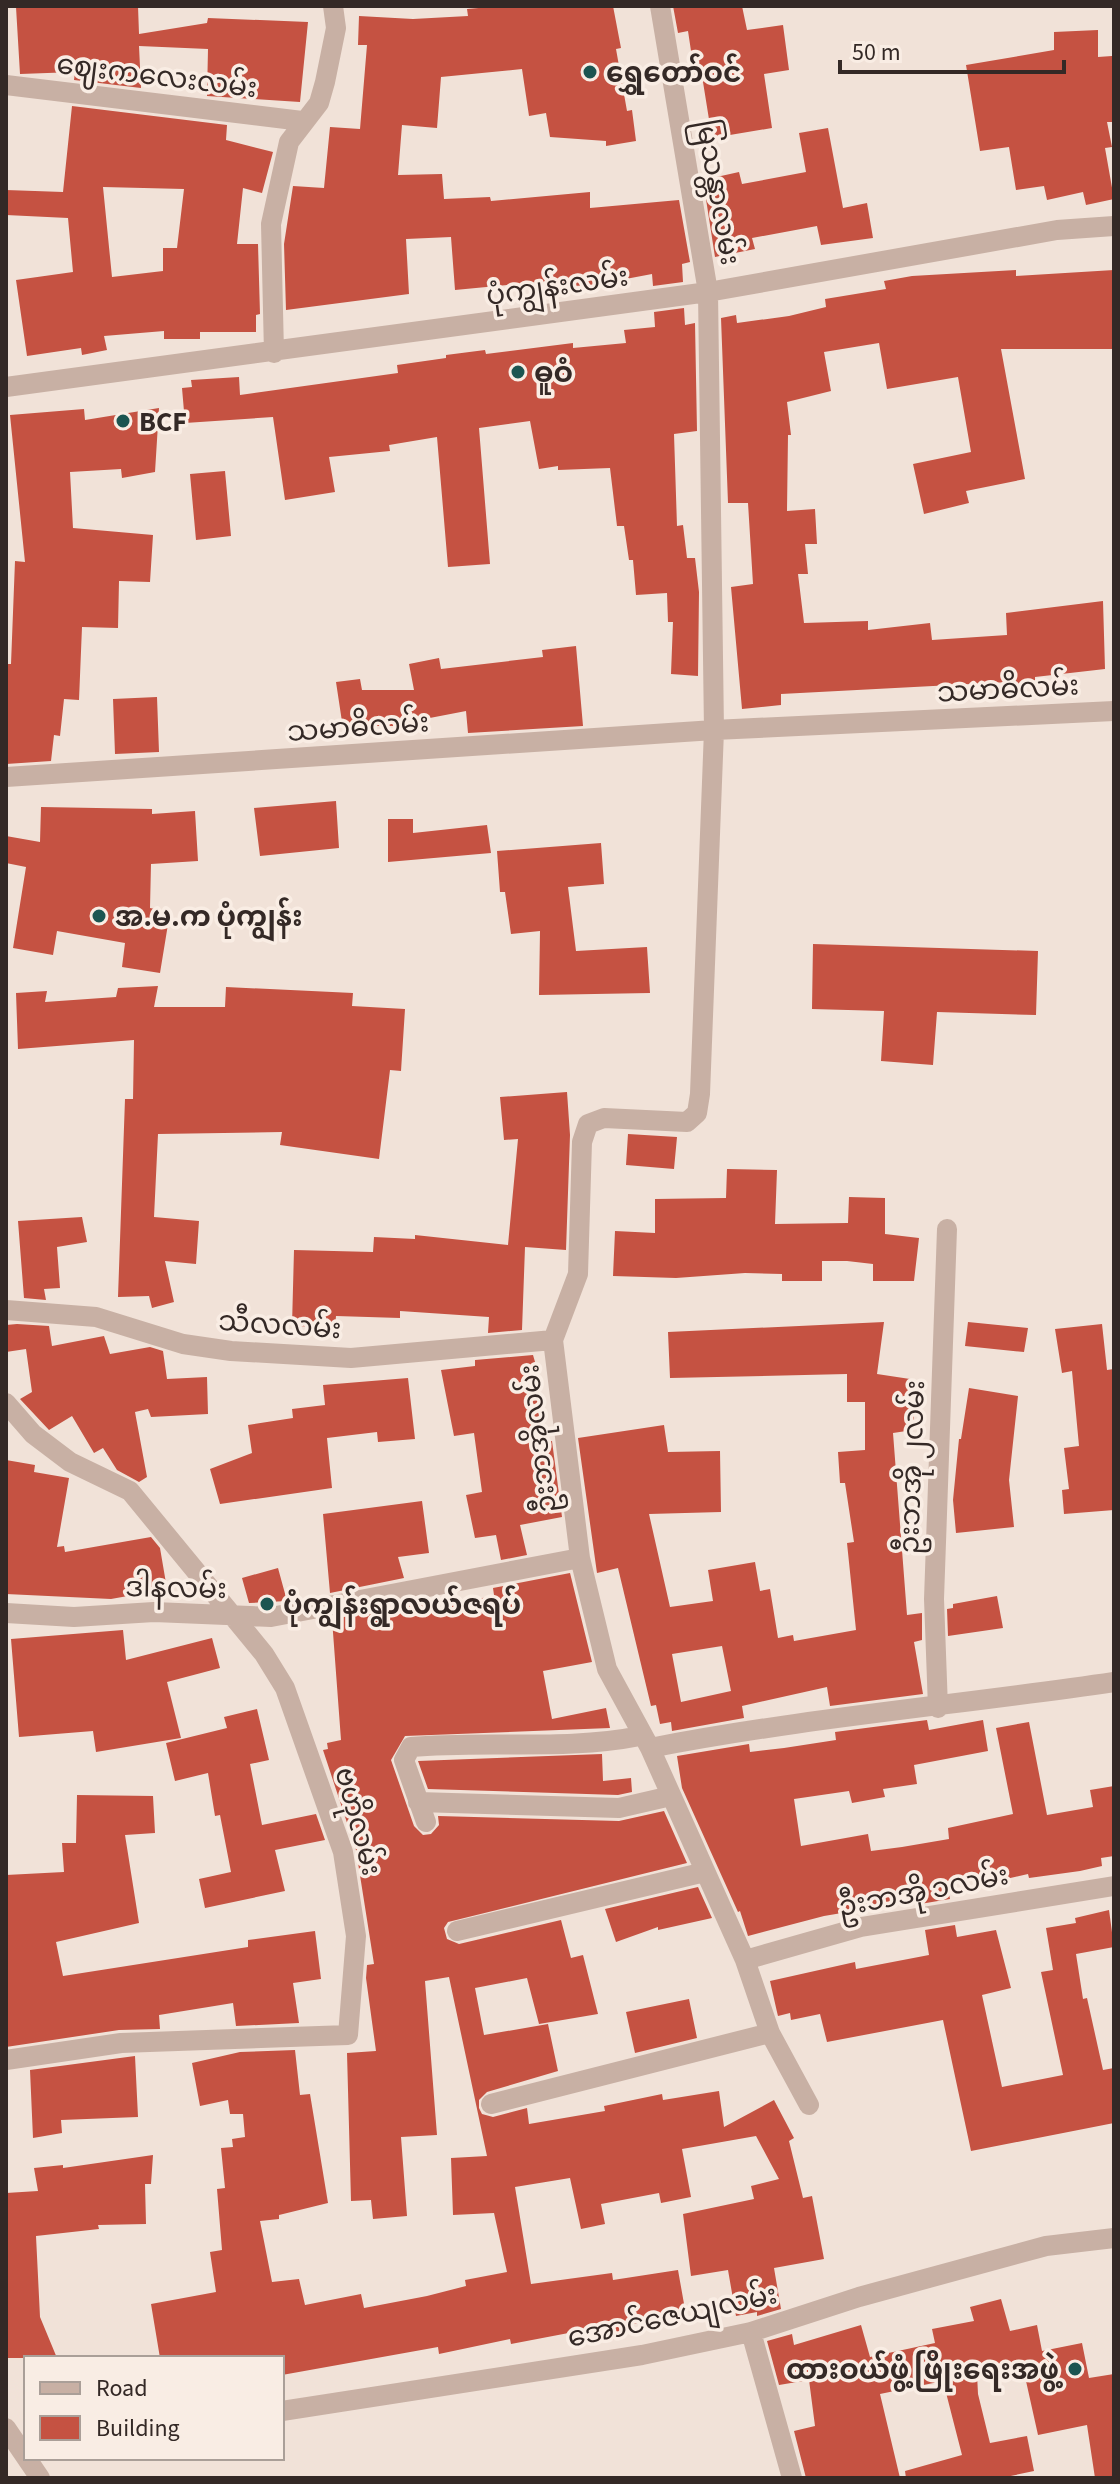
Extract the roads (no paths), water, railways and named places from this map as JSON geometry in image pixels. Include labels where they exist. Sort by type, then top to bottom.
[{"type":"street","points":[[274,353],[271,224],[289,142],[302,121],[319,103],[325,82],[336,28],[333,6]]},
{"type":"street","name":"မြသန္တာလမ်း","points":[[660,6],[708,292]]},
{"type":"street","name":"ဈေးကလေးလမ်း","points":[[6,85],[302,121]]},
{"type":"street","name":"ပုံကျွန်းလမ်း","points":[[6,387],[708,292],[1057,230],[1114,226]]},
{"type":"street","points":[[708,292],[714,730]]},
{"type":"street","name":"သမာဓိလမ်း","points":[[6,777],[714,730],[1114,711]]},
{"type":"street","name":"ဦးဘအိုလမ်း","points":[[714,730],[697,1113],[687,1122],[604,1118],[588,1124],[582,1142],[578,1274],[553,1340],[580,1558],[607,1669],[671,1796],[745,1960],[770,2033],[809,2105]]},
{"type":"street","name":"ဦးဘအို ၂လမ်း","points":[[938,1708],[934,1599],[947,1229]]},
{"type":"street","name":"သီလလမ်း","points":[[6,1310],[96,1317],[183,1344],[231,1351],[351,1358],[553,1340]]},
{"type":"street","name":"ဗဟိုလမ်း","points":[[6,1403],[33,1434],[70,1462],[130,1491],[264,1654],[285,1688],[343,1852],[356,1936],[348,2035],[121,2043],[6,2060]]},
{"type":"street","name":"ဒါနလမ်း","points":[[6,1613],[74,1617],[154,1612],[271,1617],[580,1558]]},
{"type":"street","points":[[426,1822],[404,1760],[411,1747],[504,1742],[645,1742],[938,1708],[1114,1682]]},
{"type":"street","points":[[418,1802],[619,1808],[671,1796]]},
{"type":"street","points":[[457,1931],[705,1872]]},
{"type":"street","name":"ဦးဘအို ၁လမ်း","points":[[745,1960],[861,1927],[1114,1886]]},
{"type":"street","points":[[491,2104],[770,2033]]},
{"type":"street","name":"အောင်ဇေယျလမ်း","points":[[284,2411],[642,2355],[751,2332],[859,2297],[1046,2246],[1114,2238]]},
{"type":"street","points":[[751,2332],[792,2478]]},
{"type":"street","points":[[6,2428],[24,2449]]},
{"type":"place","name":"ရွှေတော်ဝင်","points":[[590,72]]},
{"type":"place","name":"ဓူဝံ","points":[[518,372]]},
{"type":"place","name":"BCF","points":[[123,421]]},
{"type":"place","name":"အ.မ.က ပုံကျွန်း","points":[[99,916]]},
{"type":"place","name":"ပုံကျွန်းရွာလယ်ဇရပ်","points":[[267,1604]]},
{"type":"place","name":"ထားဝယ်ဖွံ့ဖြိုးရေးအဖွဲ့","points":[[1075,2369]]}]
